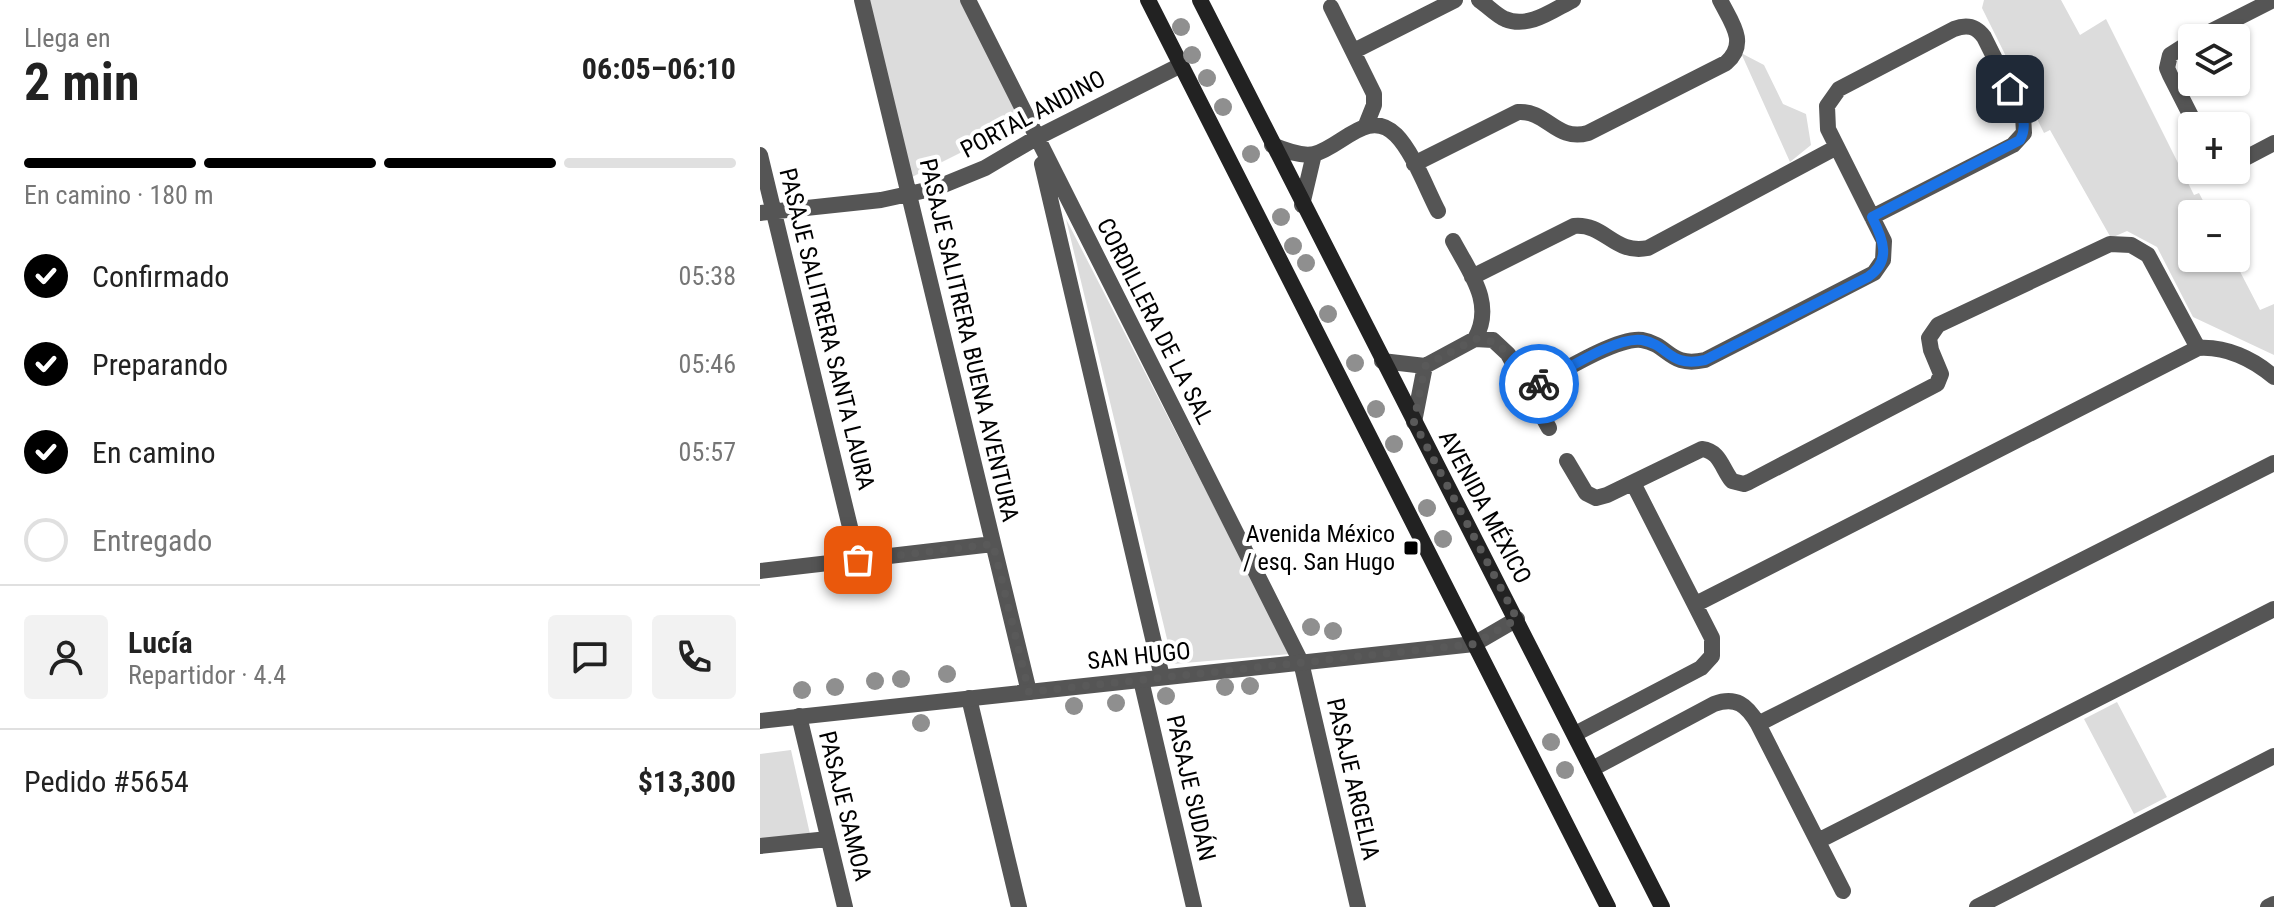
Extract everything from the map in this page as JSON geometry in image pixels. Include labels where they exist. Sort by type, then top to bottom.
[{"type":"main road","points":[[1148,0],[1608,907]]},
{"type":"main road","name":"AVENIDA MÉXICO","points":[[1200,0],[1662,907]]},
{"type":"street","name":"PASAJE SALITRERA BUENA AVENTURA","points":[[862,0],[1029,692]]},
{"type":"street","name":"CORDILLERA DE LA SAL","points":[[968,0],[1301,662]]},
{"type":"street","points":[[1354,51],[1455,0]]},
{"type":"street","points":[[1479,0],[1502,17],[1518,22],[1536,19],[1573,0]]},
{"type":"street","points":[[2226,24],[2273,0]]},
{"type":"street","points":[[1414,164],[1518,112],[1528,111],[1539,116],[1566,134],[1578,136],[1588,133],[1713,70],[1732,58],[1738,44],[1726,2]]},
{"type":"street","points":[[1331,7],[1374,94],[1374,105],[1366,125]]},
{"type":"street","points":[[1528,390],[1628,340],[1649,342],[1675,359],[1686,362],[1705,360],[1874,273],[1883,260],[1884,241],[1872,217],[1837,147],[1828,129],[1825,114],[1832,96],[1839,89],[1954,29],[1970,26],[1981,32],[2023,115],[2025,127],[2020,140],[1872,217]]},
{"type":"street","points":[[2178,50],[2170,55],[2167,68],[2178,90]]},
{"type":"street","name":"PORTAL ANDINO","points":[[767,212],[910,195],[961,179],[1181,65]]},
{"type":"street","points":[[1272,145],[1314,154],[1366,125],[1387,128],[1395,134],[1414,164],[1438,211]]},
{"type":"street","points":[[1036,138],[1162,677]]},
{"type":"street","points":[[2250,156],[2274,143]]},
{"type":"street","points":[[1472,277],[1574,226],[1591,227],[1619,246],[1648,248],[1837,147]]},
{"type":"street","points":[[1302,205],[1314,154]]},
{"type":"street","name":"PASAJE SALITRERA SANTA LAURA","points":[[760,155],[767,212],[858,560]]},
{"type":"street","points":[[1453,241],[1484,304],[1481,328],[1475,339]]},
{"type":"street","points":[[1567,461],[1590,497],[1601,498],[1702,449],[1717,456],[1732,481],[1744,484],[1937,384],[1941,374],[1929,338],[1938,325],[2110,244],[2131,245],[2148,255],[2198,348]]},
{"type":"street","points":[[1382,361],[1425,366],[1475,339],[1493,340],[1502,346],[1549,428]]},
{"type":"street","points":[[1696,604],[2198,348],[2216,347],[2234,353],[2274,377]]},
{"type":"street","points":[[1414,422],[1425,366]]},
{"type":"street","points":[[1758,724],[2274,463]]},
{"type":"street","points":[[1575,734],[1708,663],[1712,656],[1714,644],[1696,604],[1633,483]]},
{"type":"street","points":[[760,571],[993,544]]},
{"type":"street","points":[[1818,841],[2274,609]]},
{"type":"street","name":"SAN HUGO","points":[[760,721],[1474,644],[1517,619]]},
{"type":"street","name":"PASAJE ARGELIA","points":[[1301,662],[1358,907]]},
{"type":"street","name":"PASAJE SUDÁN","points":[[1141,680],[1194,907]]},
{"type":"street","points":[[969,698],[1019,907]]},
{"type":"street","points":[[1592,769],[1721,701],[1741,703],[1758,724],[1843,891]]},
{"type":"street","name":"PASAJE SAMOA","points":[[799,716],[845,907]]},
{"type":"street","points":[[1977,907],[2274,756]]},
{"type":"street","points":[[760,846],[828,839]]},
{"type":"street","points":[[2268,907],[2274,904]]},
{"type":"shaded area","points":[[869,0],[962,0],[1024,121],[910,178]]},
{"type":"shaded area","points":[[1984,0],[2061,0],[2080,35],[2106,19],[2178,163],[2178,184],[2188,184],[2194,195],[2199,193],[2203,200],[2178,200],[2178,272],[2240,272],[2260,310],[2274,304],[2274,355],[2193,317],[2157,247],[2127,231],[2111,238],[2050,130],[2044,133],[1982,8]]},
{"type":"shaded area","points":[[1741,53],[1764,65],[1783,104],[1806,114],[1811,145],[1790,162]]},
{"type":"shaded area","points":[[1066,219],[1290,654],[1173,664]]},
{"type":"shaded area","points":[[2117,702],[2167,797],[2134,814],[2084,719]]},
{"type":"shaded area","points":[[791,750],[810,834],[760,839],[760,754]]},
{"type":"way so far","points":[[858,560],[993,544],[1029,692],[1474,644],[1517,619],[1414,422],[1420,384],[1425,366],[1475,339],[1484,338],[1502,346],[1528,390],[1539,384]]},
{"type":"place","name":"Avenida México / esq. San Hugo","points":[[1411,548]]},
{"type":"route","points":[[1539,384],[1628,340],[1649,342],[1675,359],[1686,362],[1705,360],[1868,277],[1879,267],[1885,251],[1884,241],[1872,217],[2020,140],[2025,121],[2010,89]]}]
